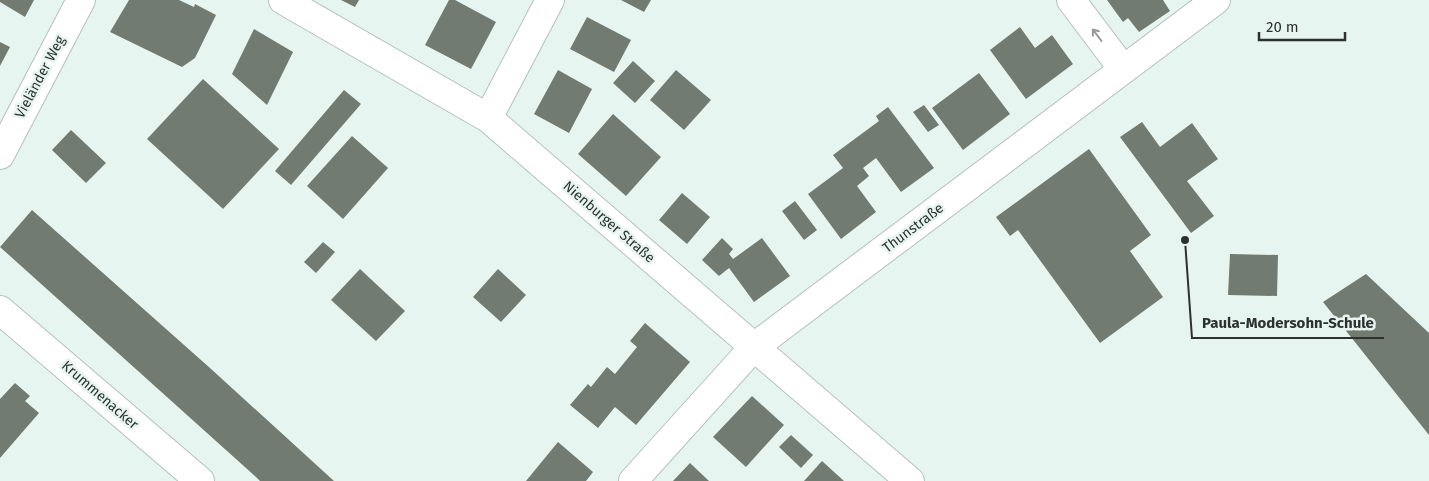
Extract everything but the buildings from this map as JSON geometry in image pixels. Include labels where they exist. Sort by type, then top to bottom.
[{"type":"street","name":"Vieländer Weg","points":[[0,155],[81,0]]},
{"type":"street","name":"Nienburger Straße","points":[[283,0],[488,118],[910,481]]},
{"type":"street","points":[[488,118],[550,0]]},
{"type":"street","points":[[1072,0],[1123,69]]},
{"type":"street","name":"Thunstraße","points":[[633,481],[754,347],[1216,0]]},
{"type":"street","name":"Krummenacker","points":[[0,310],[200,481]]},
{"type":"place","name":"Paula-Modersohn-Schule","points":[[1185,240]]}]
